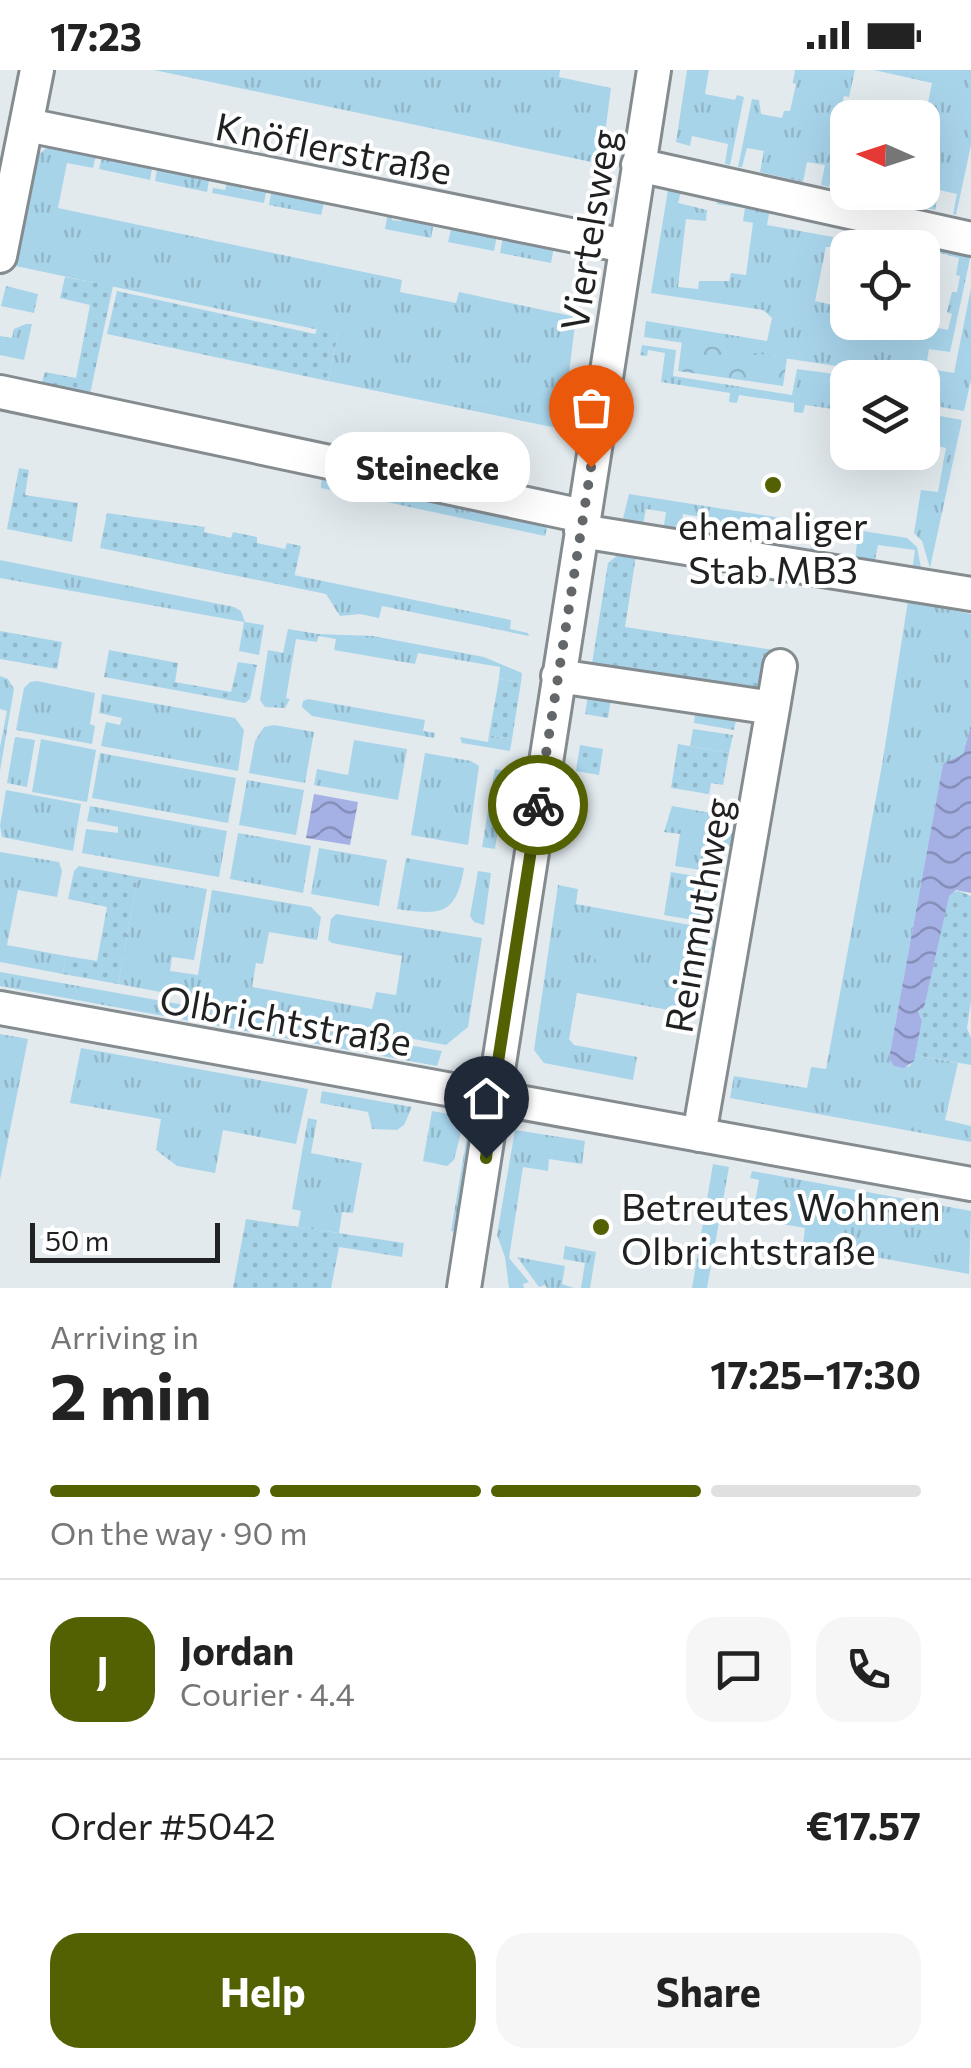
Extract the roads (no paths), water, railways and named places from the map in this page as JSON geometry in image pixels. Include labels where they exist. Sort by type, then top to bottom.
[{"type":"street","points":[[0,256],[37,70]]},
{"type":"street","name":"Viertelsweg","points":[[464,1288],[654,70]]},
{"type":"street","name":"Knöflerstraße","points":[[28,124],[625,246]]},
{"type":"street","points":[[638,165],[971,239]]},
{"type":"street","points":[[0,392],[582,524],[971,594]]},
{"type":"street","name":"Reinmuthweg","points":[[698,1135],[780,666]]},
{"type":"street","points":[[558,676],[773,708]]},
{"type":"street","name":"Olbrichtstraße","points":[[0,1008],[971,1184]]},
{"type":"water","points":[[971,725],[971,893],[956,890],[949,896],[924,1008],[918,1011],[922,1021],[914,1061],[904,1068],[894,1066],[889,1058],[943,764],[963,754]]},
{"type":"water","points":[[314,794],[358,802],[350,845],[306,838]]},
{"type":"place","name":"Steinecke","points":[[591,467]]},
{"type":"place","name":"ehemaliger Stab MB3","points":[[773,485]]},
{"type":"place","name":"Betreutes Wohnen Olbrichtstraße","points":[[601,1227]]}]
